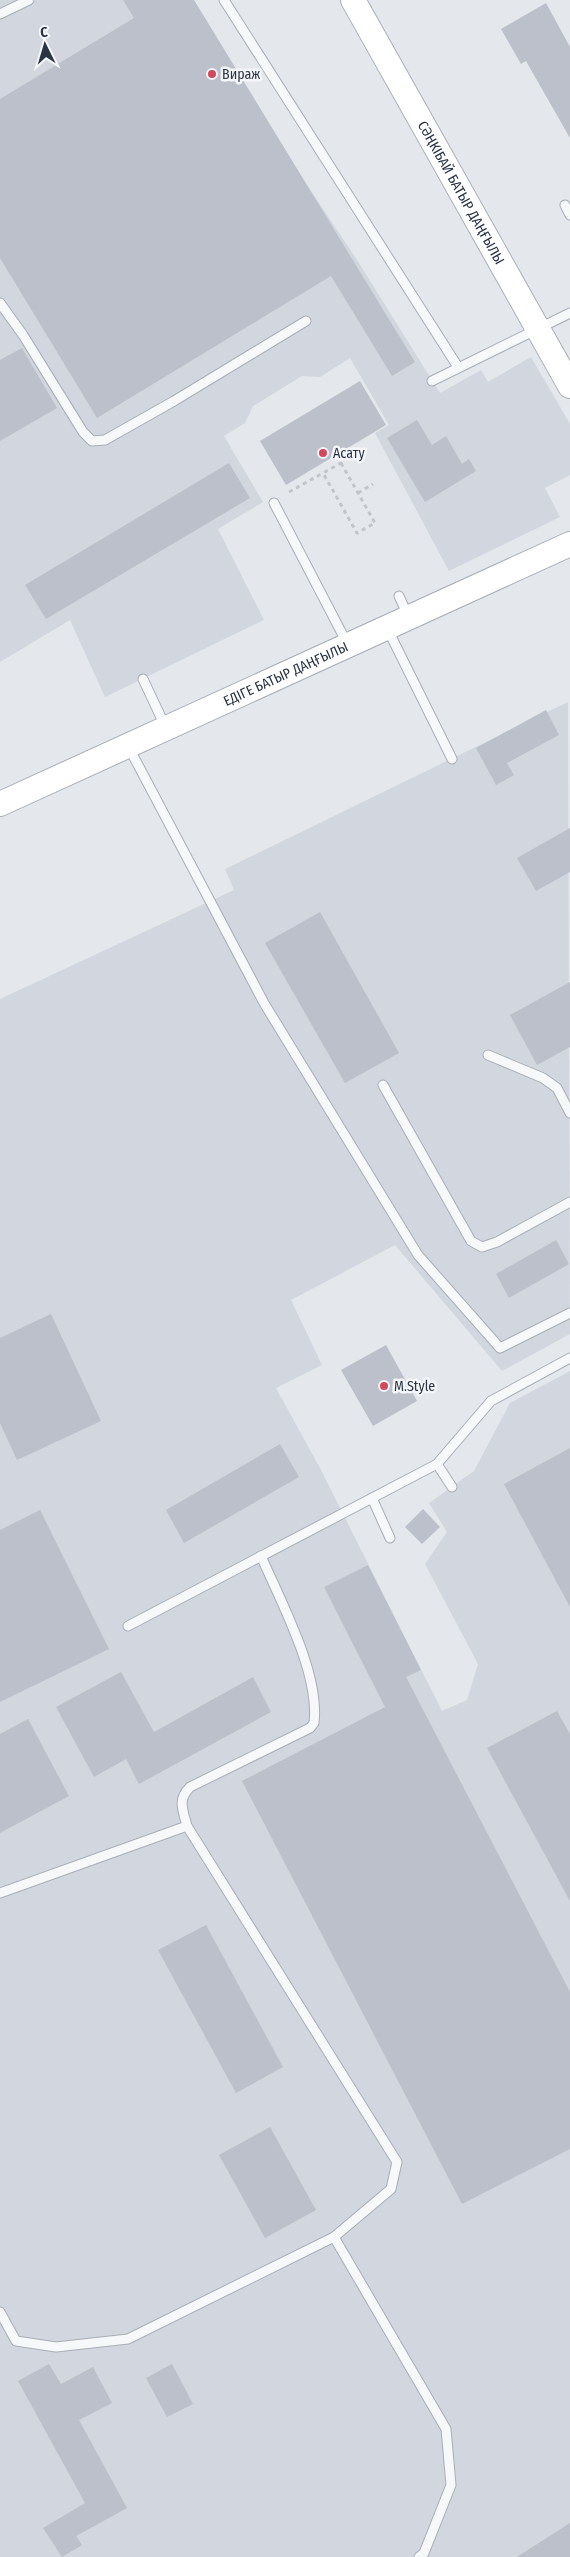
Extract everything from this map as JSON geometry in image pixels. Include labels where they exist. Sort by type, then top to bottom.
[{"type":"main road","name":"СӘҢКІБАЙ БАТЫР ДАҢҒЫЛЫ","points":[[352,0],[570,386]]},
{"type":"main road","name":"ЕДІГЕ БАТЫР ДАҢҒЫЛЫ","points":[[0,804],[570,544]]},
{"type":"lane","points":[[0,14],[29,0]]},
{"type":"lane","points":[[224,0],[458,367]]},
{"type":"lane","points":[[565,205],[570,215]]},
{"type":"lane","points":[[2,308],[23,335],[83,432],[92,441],[98,442],[105,440],[174,401],[306,321]]},
{"type":"lane","points":[[432,381],[537,327],[570,313]]},
{"type":"lane","points":[[274,503],[348,645]]},
{"type":"lane","points":[[399,596],[409,617]]},
{"type":"lane","points":[[387,628],[452,759]]},
{"type":"lane","points":[[143,679],[166,728]]},
{"type":"lane","points":[[128,745],[264,1003],[418,1255],[500,1348],[570,1313]]},
{"type":"lane","points":[[488,1055],[543,1078],[557,1088],[570,1113]]},
{"type":"lane","points":[[383,1085],[471,1241],[482,1247],[496,1242],[570,1202]]},
{"type":"lane","points":[[128,1626],[437,1464],[491,1401],[570,1358]]},
{"type":"lane","points":[[437,1464],[452,1487]]},
{"type":"lane","points":[[372,1498],[390,1538]]},
{"type":"lane","points":[[0,2312],[16,2341],[56,2347],[128,2339],[334,2236],[391,2189],[397,2162],[187,1826],[181,1801],[183,1794],[190,1787],[310,1728],[314,1723],[313,1698],[304,1657],[261,1556]]},
{"type":"lane","points":[[0,1894],[187,1826]]},
{"type":"lane","points":[[334,2236],[446,2429],[451,2485],[424,2553],[419,2557]]},
{"type":"path","points":[[289,492],[341,463],[375,523],[357,533],[323,474]]},
{"type":"path","points":[[358,493],[373,484]]},
{"type":"shaded area","points":[[0,0],[184,0],[357,260],[440,393],[481,370],[488,382],[531,357],[570,424],[570,475],[545,488],[560,517],[449,571],[375,433],[389,425],[350,358],[320,377],[302,376],[253,406],[245,423],[224,436],[263,502],[218,529],[264,620],[105,697],[70,620],[0,662]]},
{"type":"shaded area","points":[[568,702],[570,1334],[502,1371],[395,1245],[291,1300],[322,1365],[276,1388],[321,1470],[442,1711],[467,1700],[478,1664],[425,1564],[447,1532],[429,1503],[474,1471],[510,1403],[570,1371],[570,2557],[0,2557],[0,999],[234,890],[225,869]]},
{"type":"building","points":[[123,0],[194,0],[415,362],[392,376],[331,276],[97,418],[0,258],[0,99],[134,18]]},
{"type":"building","points":[[546,3],[570,47],[570,138],[526,61],[521,64],[501,29]]},
{"type":"building","points":[[22,348],[57,408],[0,441],[0,360]]},
{"type":"building","points":[[360,381],[386,425],[286,485],[260,441]]},
{"type":"building","points":[[417,420],[432,445],[446,436],[462,464],[469,459],[476,471],[425,502],[387,438]]},
{"type":"building","points":[[229,463],[250,498],[46,619],[25,585]]},
{"type":"building","points":[[546,710],[559,735],[507,763],[514,775],[496,785],[476,748]]},
{"type":"building","points":[[570,828],[570,872],[536,891],[517,858]]},
{"type":"building","points":[[320,912],[399,1053],[345,1083],[265,943]]},
{"type":"building","points":[[570,982],[570,1047],[537,1065],[510,1015]]},
{"type":"building","points":[[556,1240],[569,1264],[509,1298],[496,1274]]},
{"type":"building","points":[[51,1314],[101,1421],[17,1460],[0,1423],[0,1338]]},
{"type":"building","points":[[386,1345],[417,1401],[373,1426],[341,1370]]},
{"type":"building","points":[[280,1444],[299,1477],[184,1543],[166,1510]]},
{"type":"building","points":[[570,1448],[570,1607],[504,1484]]},
{"type":"building","points":[[423,1509],[440,1527],[422,1544],[405,1527]]},
{"type":"building","points":[[40,1510],[109,1649],[0,1702],[0,1530]]},
{"type":"building","points":[[368,1565],[421,1670],[406,1677],[570,1992],[570,2149],[462,2204],[242,1781],[385,1707],[324,1587]]},
{"type":"building","points":[[121,1672],[154,1732],[253,1677],[271,1712],[139,1784],[126,1759],[94,1777],[56,1707]]},
{"type":"building","points":[[557,1711],[570,1734],[570,1901],[487,1748]]},
{"type":"building","points":[[28,1719],[69,1796],[0,1833],[0,1734]]},
{"type":"building","points":[[206,1925],[283,2067],[236,2093],[158,1950]]},
{"type":"building","points":[[270,2127],[316,2210],[265,2238],[219,2155]]},
{"type":"building","points":[[49,2364],[61,2384],[93,2367],[112,2403],[79,2420],[127,2508],[76,2536],[82,2545],[62,2557],[43,2528],[85,2503],[18,2381]]},
{"type":"building","points":[[172,2364],[193,2404],[167,2417],[146,2378]]},
{"type":"building","points":[[570,2523],[570,2557],[517,2557]]},
{"type":"place","name":"Вираж","points":[[212,74]]},
{"type":"place","name":"Асату","points":[[323,453]]},
{"type":"place","name":"M.Style","points":[[384,1386]]}]
